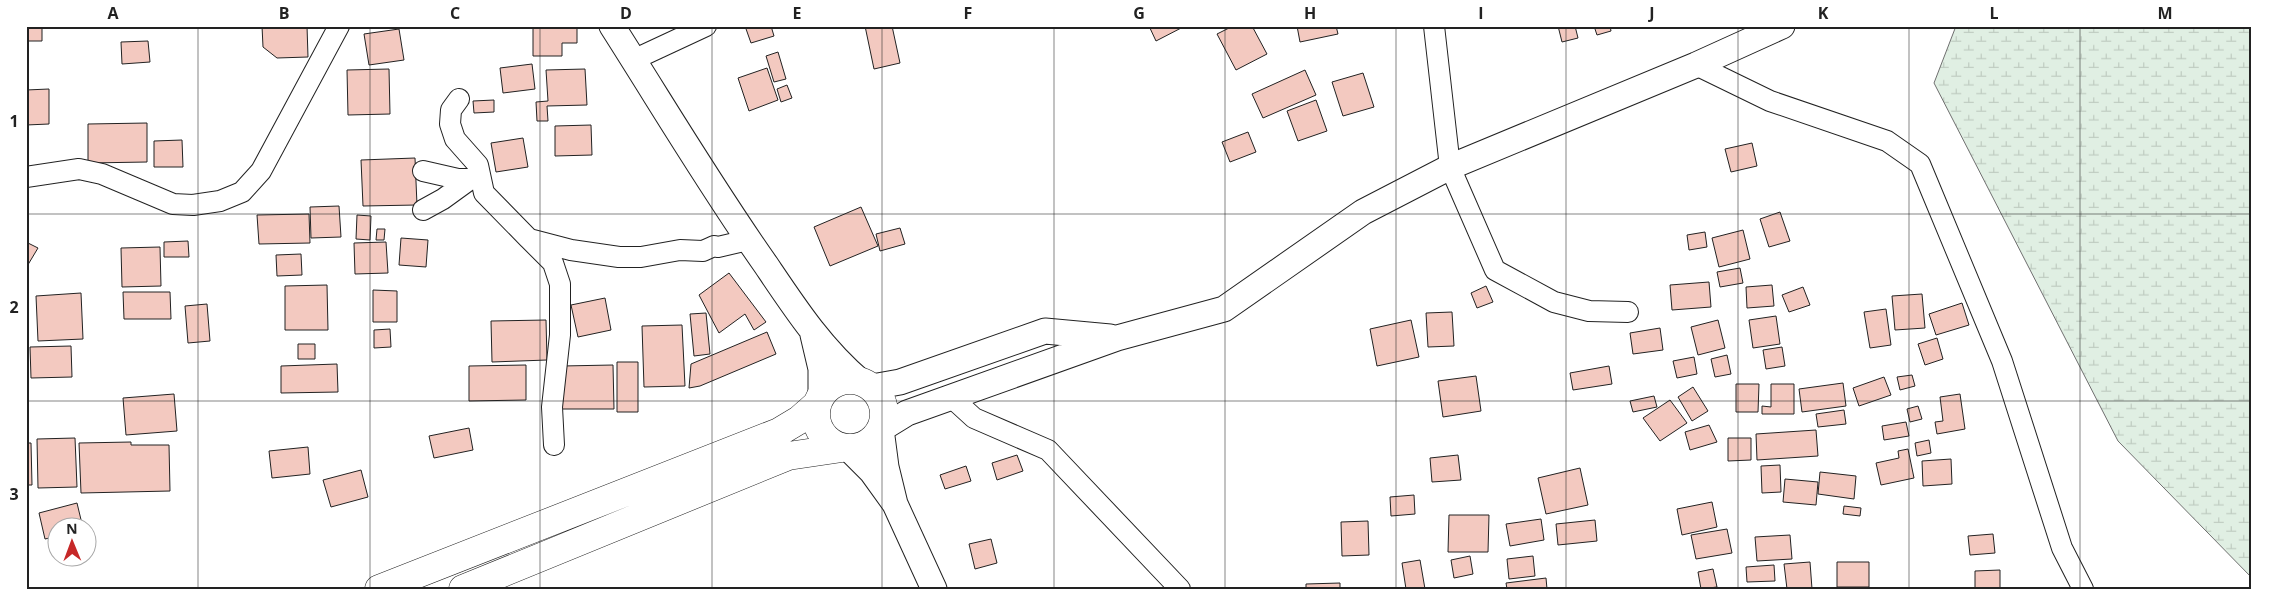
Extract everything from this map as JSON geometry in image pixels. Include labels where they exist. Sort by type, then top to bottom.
[{"type":"main road","points":[[379,589],[779,432],[799,420],[828,387],[838,381],[850,380],[866,384],[879,396],[884,407],[881,429],[874,439],[864,445],[788,456],[463,589]]},
{"type":"main road","points":[[818,400],[815,416],[818,427],[824,437],[832,444],[845,448]]},
{"type":"street","points":[[26,177],[79,170],[102,174],[173,204],[193,205],[220,201],[242,192],[261,171],[339,26]]},
{"type":"street","points":[[612,26],[748,240],[813,333],[837,362],[866,384],[900,382],[1045,331],[1117,338]]},
{"type":"street","points":[[633,60],[706,26]]},
{"type":"street","points":[[1434,26],[1450,167],[1495,270],[1554,302],[1589,311],[1628,312]]},
{"type":"street","points":[[895,504],[886,466],[881,429],[906,414],[1117,338],[1224,309],[1363,212],[1450,167],[1696,65],[1782,26]]},
{"type":"street","points":[[1696,65],[1770,102],[1887,141],[1920,164],[2002,361],[2062,548],[2083,589]]},
{"type":"street","points":[[459,98],[451,110],[450,124],[455,139],[478,165],[477,178],[484,193],[553,263],[560,284],[560,335],[552,406],[554,445]]},
{"type":"street","points":[[422,171],[458,179],[477,178]]},
{"type":"street","points":[[423,210],[477,178]]},
{"type":"street","points":[[529,239],[571,250],[620,256],[641,256],[680,250],[703,251],[714,246],[718,247],[748,240]]},
{"type":"street","points":[[813,333],[820,369],[818,400]]},
{"type":"street","points":[[951,397],[974,418],[1048,450],[1180,589]]},
{"type":"street","points":[[845,448],[872,472],[895,504],[934,589]]},
{"type":"green space","points":[[1956,26],[2252,26],[2252,578],[2118,441],[1934,83]]},
{"type":"building","points":[[26,26],[42,26],[42,41],[26,41]]},
{"type":"building","points":[[262,26],[307,26],[308,57],[277,58],[263,47]]},
{"type":"building","points":[[533,26],[577,26],[577,43],[562,43],[562,56],[533,56]]},
{"type":"building","points":[[745,26],[771,26],[774,36],[751,43]]},
{"type":"building","points":[[865,26],[892,26],[900,63],[874,69]]},
{"type":"building","points":[[1149,26],[1185,26],[1156,41]]},
{"type":"building","points":[[1233,26],[1252,26],[1267,54],[1236,70],[1217,34]]},
{"type":"building","points":[[1297,26],[1336,26],[1338,34],[1300,42]]},
{"type":"building","points":[[1558,26],[1575,26],[1578,38],[1562,42]]},
{"type":"building","points":[[1594,26],[1610,26],[1611,31],[1597,35]]},
{"type":"building","points":[[399,29],[404,60],[369,65],[364,34]]},
{"type":"building","points":[[148,41],[150,62],[122,64],[121,42]]},
{"type":"building","points":[[778,52],[786,79],[774,82],[766,56]]},
{"type":"building","points":[[532,64],[535,89],[503,93],[500,68]]},
{"type":"building","points":[[767,68],[778,100],[749,111],[738,78]]},
{"type":"building","points":[[389,69],[390,114],[348,115],[347,70]]},
{"type":"building","points":[[585,69],[587,105],[547,106],[548,121],[537,121],[536,102],[548,101],[546,70]]},
{"type":"building","points":[[1305,70],[1316,95],[1263,118],[1252,94]]},
{"type":"building","points":[[1363,73],[1374,107],[1343,116],[1332,82]]},
{"type":"building","points":[[787,85],[792,98],[781,102],[777,89]]},
{"type":"building","points":[[49,89],[49,124],[26,125],[26,90]]},
{"type":"building","points":[[494,100],[494,112],[474,113],[473,101]]},
{"type":"building","points":[[1316,100],[1327,131],[1298,141],[1287,111]]},
{"type":"building","points":[[147,123],[147,162],[88,163],[88,124]]},
{"type":"building","points":[[591,125],[592,155],[555,156],[555,126]]},
{"type":"building","points":[[1248,132],[1256,152],[1230,162],[1222,142]]},
{"type":"building","points":[[523,138],[528,167],[496,172],[491,143]]},
{"type":"building","points":[[182,140],[183,167],[154,167],[154,141]]},
{"type":"building","points":[[1752,143],[1757,166],[1731,172],[1725,149]]},
{"type":"building","points":[[415,158],[417,205],[363,206],[361,160]]},
{"type":"building","points":[[339,206],[341,237],[311,238],[310,207]]},
{"type":"building","points":[[861,207],[878,246],[830,266],[814,227]]},
{"type":"building","points":[[1780,212],[1790,241],[1769,247],[1760,219]]},
{"type":"building","points":[[309,214],[310,243],[259,244],[257,215]]},
{"type":"building","points":[[357,215],[371,216],[370,240],[356,239]]},
{"type":"building","points":[[900,228],[905,244],[880,251],[876,234]]},
{"type":"building","points":[[377,229],[385,229],[384,240],[376,240]]},
{"type":"building","points":[[1743,230],[1750,259],[1719,267],[1712,238]]},
{"type":"building","points":[[1705,232],[1707,247],[1689,250],[1687,235]]},
{"type":"building","points":[[401,238],[428,240],[426,267],[399,265]]},
{"type":"building","points":[[188,241],[189,257],[164,257],[164,242]]},
{"type":"building","points":[[26,242],[38,248],[26,268]]},
{"type":"building","points":[[386,242],[388,273],[355,274],[354,243]]},
{"type":"building","points":[[160,247],[161,286],[122,287],[121,248]]},
{"type":"building","points":[[301,254],[302,275],[277,276],[276,255]]},
{"type":"building","points":[[1740,268],[1743,283],[1720,287],[1717,272]]},
{"type":"building","points":[[729,273],[766,322],[754,330],[745,314],[719,333],[699,295]]},
{"type":"building","points":[[1709,282],[1711,307],[1672,310],[1670,285]]},
{"type":"building","points":[[327,285],[328,330],[285,330],[285,286]]},
{"type":"building","points":[[1772,285],[1774,306],[1747,308],[1746,287]]},
{"type":"building","points":[[1486,286],[1493,302],[1477,308],[1471,293]]},
{"type":"building","points":[[1803,287],[1810,305],[1789,312],[1782,295]]},
{"type":"building","points":[[373,290],[397,291],[397,322],[373,322]]},
{"type":"building","points":[[123,292],[170,292],[171,319],[124,319]]},
{"type":"building","points":[[81,293],[83,339],[38,341],[36,296]]},
{"type":"building","points":[[1922,294],[1925,328],[1895,330],[1892,296]]},
{"type":"building","points":[[605,298],[611,330],[578,337],[571,305]]},
{"type":"building","points":[[1962,303],[1969,325],[1936,335],[1929,314]]},
{"type":"building","points":[[207,304],[210,341],[188,343],[185,306]]},
{"type":"building","points":[[1886,309],[1891,345],[1870,348],[1864,312]]},
{"type":"building","points":[[1452,312],[1454,346],[1428,347],[1426,313]]},
{"type":"building","points":[[706,313],[710,354],[694,356],[690,314]]},
{"type":"building","points":[[1776,316],[1780,344],[1753,348],[1749,320]]},
{"type":"building","points":[[546,320],[547,360],[492,362],[491,321]]},
{"type":"building","points":[[1411,320],[1419,357],[1377,366],[1370,329]]},
{"type":"building","points":[[1718,320],[1725,348],[1698,355],[1691,327]]},
{"type":"building","points":[[682,325],[685,386],[644,387],[642,326]]},
{"type":"building","points":[[1660,328],[1663,350],[1633,354],[1630,333]]},
{"type":"building","points":[[390,329],[391,347],[374,348],[374,330]]},
{"type":"building","points":[[767,332],[776,354],[700,386],[689,388],[691,364]]},
{"type":"building","points":[[1937,338],[1943,359],[1925,365],[1918,344]]},
{"type":"building","points":[[298,344],[315,344],[315,359],[298,359]]},
{"type":"building","points":[[71,346],[72,377],[31,378],[30,347]]},
{"type":"building","points":[[1782,347],[1785,366],[1766,369],[1763,350]]},
{"type":"building","points":[[1727,355],[1731,374],[1715,377],[1711,359]]},
{"type":"building","points":[[1694,357],[1697,374],[1677,378],[1673,361]]},
{"type":"building","points":[[617,362],[638,362],[638,412],[617,412]]},
{"type":"building","points":[[337,364],[338,392],[281,393],[281,366]]},
{"type":"building","points":[[526,365],[526,400],[469,401],[469,366]]},
{"type":"building","points":[[613,365],[614,409],[562,409],[562,366]]},
{"type":"building","points":[[1609,366],[1612,384],[1573,390],[1570,373]]},
{"type":"building","points":[[1912,375],[1915,386],[1900,390],[1897,377]]},
{"type":"building","points":[[1476,376],[1481,411],[1443,417],[1438,381]]},
{"type":"building","points":[[1884,377],[1891,395],[1859,406],[1853,388]]},
{"type":"building","points":[[1843,383],[1846,406],[1802,412],[1799,389]]},
{"type":"building","points":[[1736,384],[1759,384],[1758,412],[1736,412]]},
{"type":"building","points":[[1771,384],[1794,384],[1794,414],[1762,414],[1762,406],[1771,407]]},
{"type":"building","points":[[1693,387],[1708,411],[1692,421],[1678,397]]},
{"type":"building","points":[[174,394],[177,431],[126,435],[123,398]]},
{"type":"building","points":[[1960,394],[1965,429],[1937,434],[1935,422],[1943,421],[1940,397]]},
{"type":"building","points":[[1654,396],[1657,407],[1633,412],[1630,401]]},
{"type":"building","points":[[1670,400],[1687,423],[1660,441],[1643,418]]},
{"type":"building","points":[[1918,406],[1922,419],[1910,422],[1907,409]]},
{"type":"building","points":[[1844,410],[1846,424],[1818,427],[1816,414]]},
{"type":"building","points":[[1906,422],[1909,436],[1884,440],[1882,426]]},
{"type":"building","points":[[1709,425],[1717,442],[1690,450],[1685,432]]},
{"type":"building","points":[[469,428],[473,450],[434,458],[429,436]]},
{"type":"building","points":[[1816,430],[1818,456],[1757,460],[1756,434]]},
{"type":"building","points":[[75,438],[77,487],[38,488],[37,439]]},
{"type":"building","points":[[1728,438],[1751,438],[1751,460],[1728,461]]},
{"type":"building","points":[[1929,440],[1931,453],[1917,456],[1915,443]]},
{"type":"building","points":[[131,442],[131,445],[169,445],[170,491],[81,493],[79,443]]},
{"type":"building","points":[[26,443],[31,443],[32,485],[26,485]]},
{"type":"building","points":[[308,447],[310,474],[272,478],[269,451]]},
{"type":"building","points":[[1908,449],[1914,478],[1881,485],[1876,463],[1899,458],[1898,451]]},
{"type":"building","points":[[1017,455],[1023,471],[997,480],[992,463]]},
{"type":"building","points":[[1458,455],[1461,480],[1432,482],[1430,458]]},
{"type":"building","points":[[1951,459],[1952,484],[1923,486],[1922,461]]},
{"type":"building","points":[[1780,465],[1781,492],[1762,493],[1761,466]]},
{"type":"building","points":[[966,466],[971,481],[945,489],[940,475]]},
{"type":"building","points":[[1580,468],[1588,505],[1546,514],[1538,478]]},
{"type":"building","points":[[361,470],[368,497],[331,507],[323,480]]},
{"type":"building","points":[[1820,472],[1856,476],[1854,499],[1818,494]]},
{"type":"building","points":[[1785,479],[1818,482],[1816,505],[1783,502]]},
{"type":"building","points":[[1414,495],[1415,514],[1391,516],[1390,497]]},
{"type":"building","points":[[1712,502],[1717,527],[1682,535],[1677,509]]},
{"type":"building","points":[[77,503],[81,518],[48,518],[48,538],[45,539],[39,513]]},
{"type":"building","points":[[1844,506],[1861,508],[1860,516],[1843,514]]},
{"type":"building","points":[[1449,515],[1489,515],[1488,552],[1448,552]]},
{"type":"building","points":[[1541,519],[1544,540],[1510,546],[1506,524]]},
{"type":"building","points":[[1595,520],[1597,541],[1558,545],[1556,524]]},
{"type":"building","points":[[1368,521],[1369,555],[1342,556],[1341,522]]},
{"type":"building","points":[[1727,529],[1732,553],[1696,559],[1691,535]]},
{"type":"building","points":[[1993,534],[1995,553],[1970,555],[1968,536]]},
{"type":"building","points":[[1790,535],[1792,559],[1757,561],[1755,537]]},
{"type":"building","points":[[991,539],[997,563],[975,569],[969,544]]},
{"type":"building","points":[[1470,556],[1473,574],[1454,578],[1451,560]]},
{"type":"building","points":[[1533,556],[1535,576],[1509,579],[1507,559]]},
{"type":"building","points":[[1420,560],[1425,589],[1406,589],[1402,563]]},
{"type":"building","points":[[1810,562],[1812,589],[1787,589],[1784,564]]},
{"type":"building","points":[[1837,562],[1869,562],[1869,587],[1837,587]]},
{"type":"building","points":[[1774,565],[1775,581],[1747,582],[1746,567]]},
{"type":"building","points":[[1713,569],[1717,587],[1701,589],[1698,572]]},
{"type":"building","points":[[2000,570],[2000,589],[1975,589],[1975,571]]},
{"type":"building","points":[[1546,578],[1547,589],[1507,589],[1506,583]]},
{"type":"building","points":[[1340,583],[1340,589],[1306,589],[1306,584]]}]
